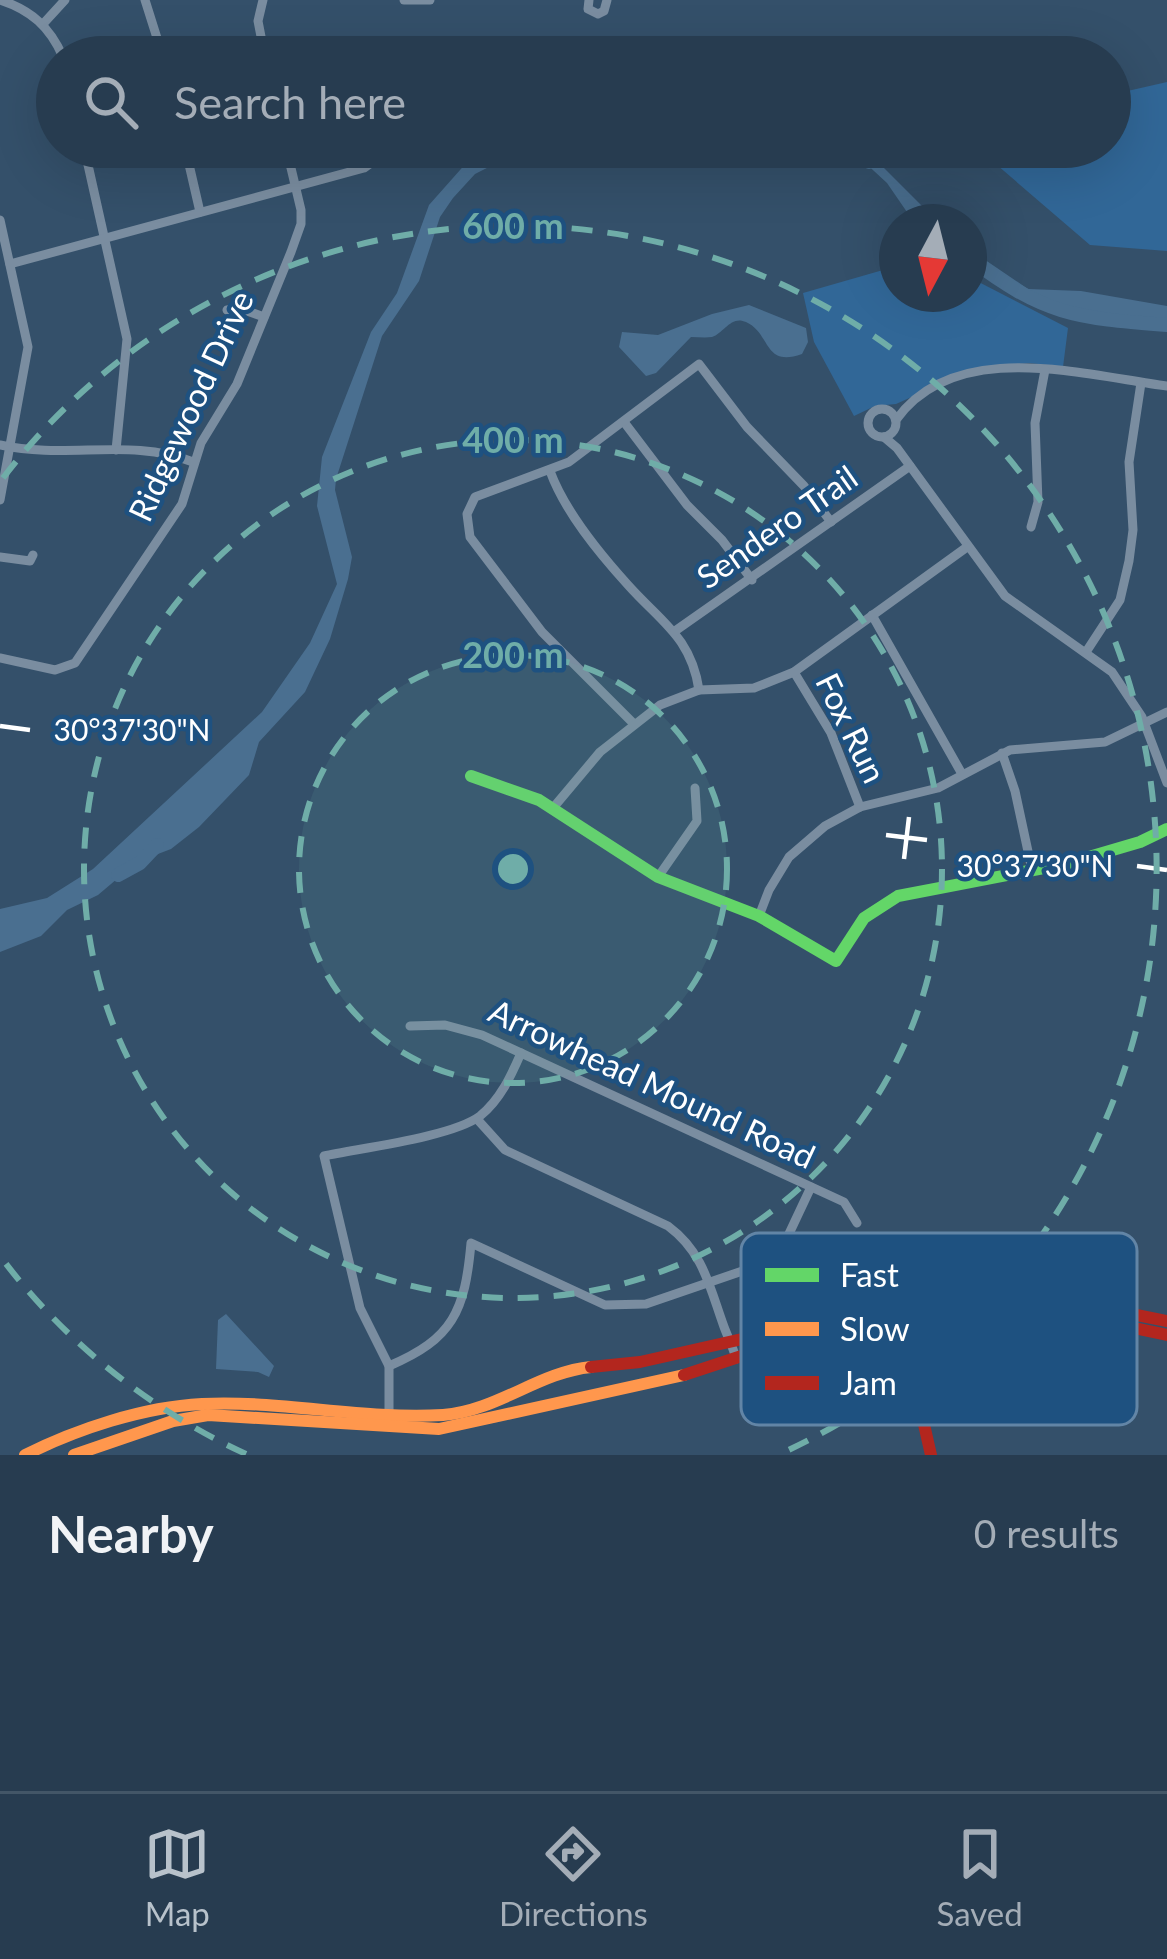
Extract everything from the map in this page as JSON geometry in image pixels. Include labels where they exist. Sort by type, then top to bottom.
[{"type":"street","points":[[0,0],[43,24],[50,36]]},
{"type":"street","points":[[43,24],[64,0]]},
{"type":"street","points":[[146,0],[157,36]]},
{"type":"street","points":[[261,36],[258,21],[263,0]]},
{"type":"street","points":[[404,0],[430,0]]},
{"type":"street","points":[[590,0],[588,9],[598,14],[607,0]]},
{"type":"street","points":[[89,168],[128,351],[116,450]]},
{"type":"street","points":[[190,168],[200,212]]},
{"type":"street","name":"Ridgewood Drive","points":[[0,658],[55,670],[80,659],[174,518],[201,443],[237,384],[301,224],[292,168]]},
{"type":"street","points":[[10,263],[364,168]]},
{"type":"street","points":[[0,220],[28,347],[6,446],[0,500]]},
{"type":"street","points":[[227,310],[239,308],[264,317]]},
{"type":"street","points":[[633,723],[542,632],[468,531],[469,507],[478,494],[569,462],[699,364],[831,522]]},
{"type":"street","points":[[891,430],[871,433],[867,421],[875,410],[905,406],[962,375],[1006,368],[1045,370],[1167,386]]},
{"type":"street","points":[[1031,527],[1038,502],[1035,423],[1045,370]]},
{"type":"street","points":[[1086,652],[1120,600],[1130,561],[1129,462],[1141,382]]},
{"type":"street","points":[[891,430],[905,406]]},
{"type":"street","points":[[888,410],[897,448],[1005,596],[1112,672],[1144,722],[1167,783]]},
{"type":"street","points":[[624,422],[752,580]]},
{"type":"street","points":[[6,446],[51,453],[157,449],[194,463]]},
{"type":"street","name":"Sendero Trail","points":[[675,631],[910,466]]},
{"type":"street","points":[[550,471],[567,506],[628,585],[675,631],[691,654],[700,690]]},
{"type":"street","points":[[553,808],[575,777],[633,723],[674,698],[700,690],[754,688],[794,672],[967,547]]},
{"type":"street","points":[[0,556],[30,561],[33,555]]},
{"type":"street","points":[[872,615],[962,774]]},
{"type":"street","name":"Fox Run","points":[[794,672],[831,734],[860,807]]},
{"type":"street","points":[[759,916],[789,857],[813,834],[860,807],[923,794],[1002,753],[1030,747],[1088,746],[1167,712]]},
{"type":"street","points":[[1002,753],[1032,870]]},
{"type":"street","points":[[471,776],[524,793],[658,877],[759,916],[836,962],[864,918],[898,896],[1032,870],[1140,842],[1167,829]]},
{"type":"street","points":[[658,877],[697,821],[695,788]]},
{"type":"street","name":"Arrowhead Mound Road","points":[[410,1026],[464,1028],[521,1053],[844,1202],[857,1223]]},
{"type":"street","points":[[389,1421],[388,1366],[360,1308],[323,1156],[430,1134],[476,1119],[507,1083],[521,1053]]},
{"type":"street","points":[[476,1119],[506,1150],[668,1226],[694,1249],[736,1359]]},
{"type":"street","points":[[790,1233],[812,1187]]},
{"type":"street","points":[[388,1366],[423,1352],[442,1337],[458,1312],[471,1243],[605,1305],[646,1304],[741,1271]]},
{"type":"street","points":[[1137,1315],[1167,1321]]},
{"type":"street","points":[[1137,1328],[1167,1335]]},
{"type":"street","points":[[74,1455],[184,1418],[219,1414],[389,1421],[466,1412],[504,1402],[576,1367],[640,1362],[741,1340]]},
{"type":"street","points":[[25,1455],[53,1439],[189,1405],[233,1403],[447,1428],[704,1371],[741,1357]]},
{"type":"street","points":[[143,1414],[147,1430]]},
{"type":"street","points":[[924,1425],[931,1455]]},
{"type":"shaded area","points":[[1167,82],[1167,251],[1090,245],[1000,168],[1131,168],[1131,90]]},
{"type":"shaded area","points":[[462,168],[487,168],[475,174],[440,217],[419,281],[382,336],[336,479],[352,557],[348,579],[330,639],[305,692],[259,742],[249,775],[199,827],[171,849],[137,862],[98,895],[67,910],[41,936],[0,952],[0,909],[47,898],[93,869],[262,712],[310,643],[337,584],[317,506],[322,457],[371,332],[397,293],[429,205]]},
{"type":"shaded area","points":[[871,168],[884,168],[920,204],[901,204]]},
{"type":"shaded area","points":[[987,261],[1028,289],[1081,291],[1167,306],[1167,323],[1119,320],[1035,303],[987,273]]},
{"type":"shaded area","points":[[879,271],[879,312],[987,312],[987,286],[1068,328],[1063,367],[1030,363],[976,368],[896,404],[875,406],[854,416],[814,342],[803,293]]},
{"type":"shaded area","points":[[749,305],[806,328],[808,342],[802,354],[774,353],[754,327],[741,320],[712,337],[691,337],[656,373],[646,376],[619,347],[622,332],[658,335]]},
{"type":"shaded area","points":[[226,1314],[274,1366],[269,1377],[216,1369],[218,1320]]},
{"type":"waterway","points":[[987,271],[1019,292],[1062,310],[1167,325]]},
{"type":"waterway","points":[[118,875],[140,863],[157,845]]},
{"type":"traffic: fast","points":[[471,776],[539,800],[658,877],[759,916],[836,961],[864,918],[898,896],[1065,864],[1167,829]]},
{"type":"traffic: slow","points":[[25,1455],[111,1421],[180,1406],[262,1405],[413,1416],[463,1412],[554,1376],[591,1367]]},
{"type":"traffic: slow","points":[[74,1455],[173,1421],[208,1415],[439,1429],[684,1375]]},
{"type":"traffic: jam","points":[[1137,1315],[1167,1321]]},
{"type":"traffic: jam","points":[[1137,1329],[1167,1335]]},
{"type":"traffic: jam","points":[[591,1367],[640,1362],[741,1339]]},
{"type":"traffic: jam","points":[[684,1375],[741,1356]]},
{"type":"traffic: jam","points":[[924,1425],[931,1455]]}]
